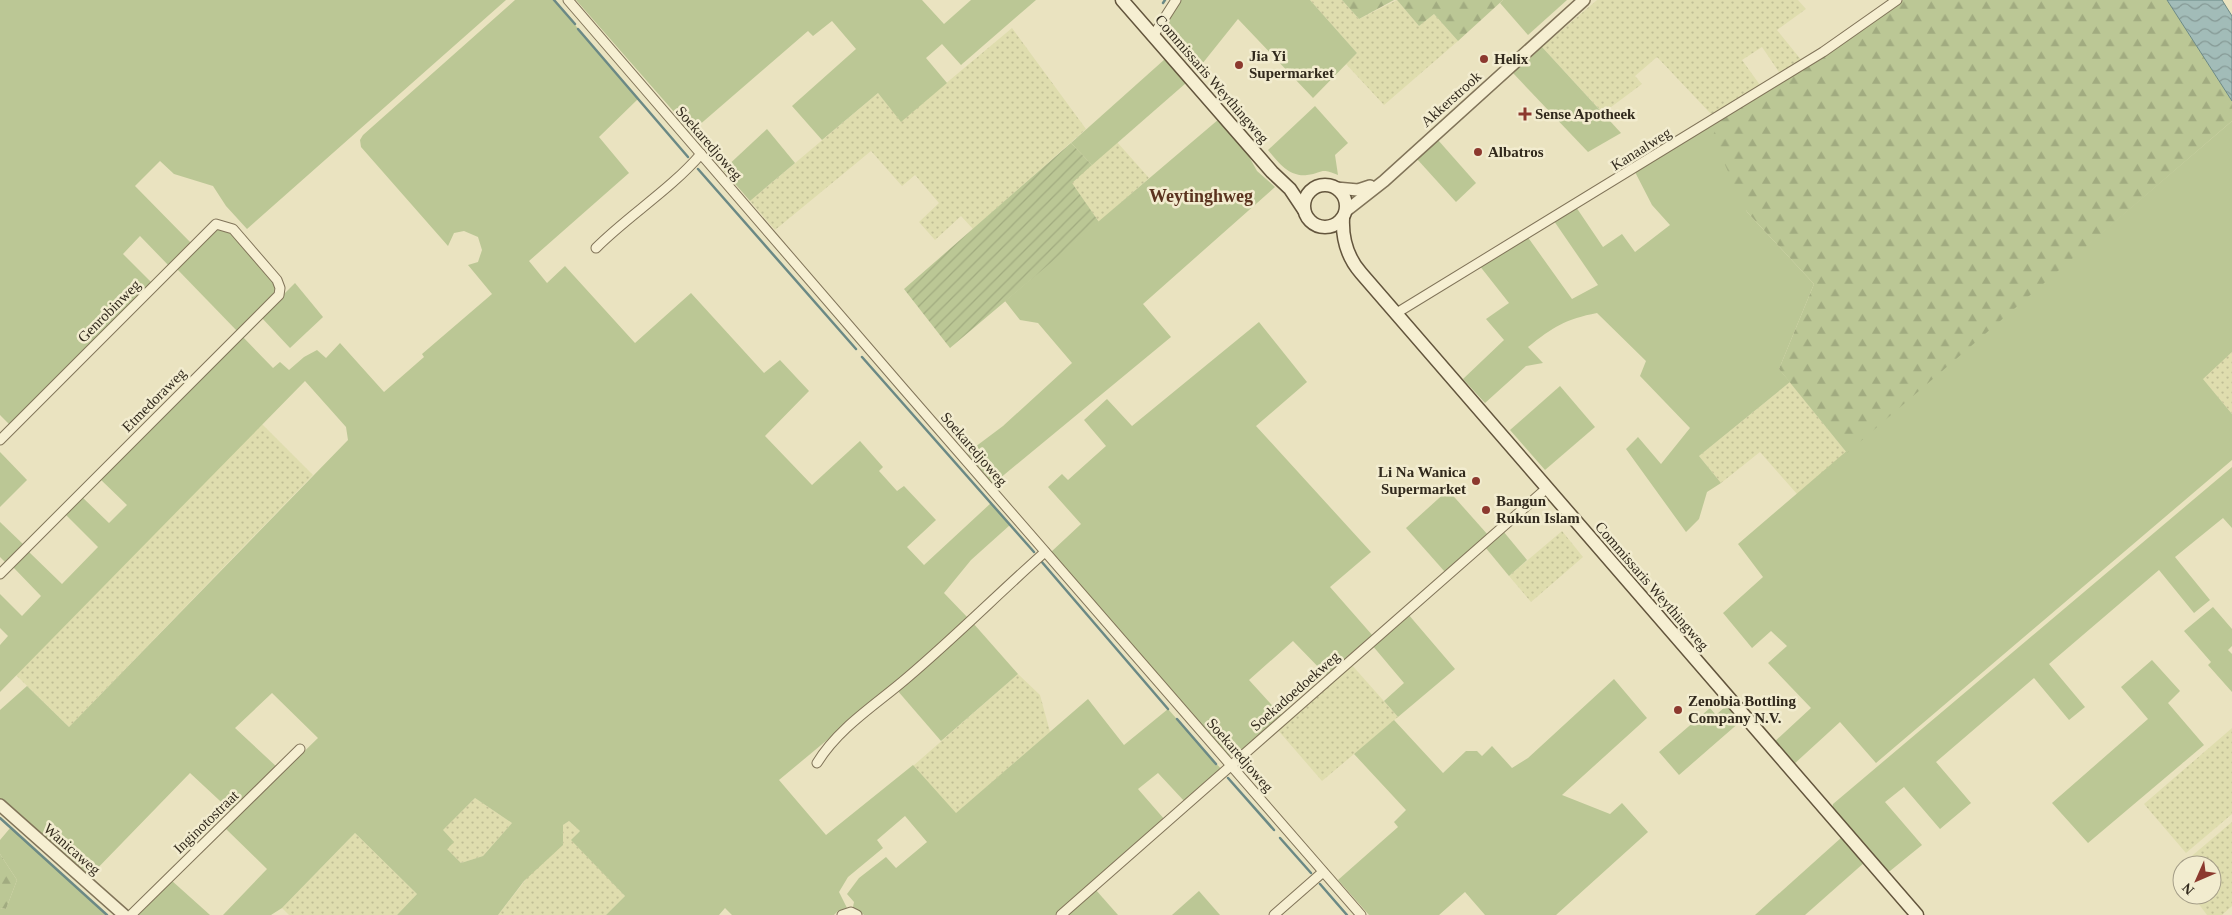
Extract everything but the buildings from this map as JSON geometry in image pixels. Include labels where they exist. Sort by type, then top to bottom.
[{"type":"main road","name":"Commissaris Weythingweg","points":[[1122,0],[1279,180],[1290,189],[1304,210]]},
{"type":"main road","points":[[1279,180],[1296,187],[1315,188],[1328,185],[1336,188],[1344,195],[1345,214],[1338,224],[1330,227],[1321,227],[1310,221],[1304,210],[1306,197],[1315,188]]},
{"type":"main road","name":"Commissaris Weythingweg","points":[[1345,214],[1343,229],[1347,252],[1353,264],[1917,915]]},
{"type":"main road","name":"Commissaris Weythingweg","points":[[1321,227],[1347,252]]},
{"type":"street","name":"Soekaredjoweg","points":[[568,0],[1361,915]]},
{"type":"street","points":[[1153,36],[1176,0]]},
{"type":"street","name":"Akkerstrook","points":[[1345,214],[1584,0]]},
{"type":"street","name":"Kanaalweg","points":[[1395,314],[1823,52],[1897,0]]},
{"type":"street","points":[[596,248],[614,230],[684,174],[701,154]]},
{"type":"street","points":[[1336,188],[1358,190],[1384,181]]},
{"type":"street","name":"Genrobinweg","points":[[0,440],[216,224],[232,229],[242,239]]},
{"type":"street","name":"Etmedoraweg","points":[[0,574],[279,295],[280,288],[277,280],[242,239]]},
{"type":"street","name":"Soekadoedoekweg","points":[[1061,915],[1547,488]]},
{"type":"street","points":[[818,763],[826,748],[838,736],[910,676],[1045,552]]},
{"type":"street","name":"Inginotostraat","points":[[131,915],[300,749]]},
{"type":"street","name":"Wanicaweg","points":[[0,805],[124,915]]},
{"type":"street","points":[[1274,915],[1323,872]]},
{"type":"street","points":[[842,915],[850,912],[857,915]]},
{"type":"shaded area","points":[[1310,0],[1342,0],[1359,19],[1397,0],[1419,26],[1434,14],[1458,41],[1384,105],[1346,64],[1357,53]]},
{"type":"shaded area","points":[[1597,0],[1798,0],[1806,9],[1777,30],[1802,61],[1781,75],[1762,47],[1742,60],[1760,85],[1712,115],[1657,57],[1635,76],[1642,84],[1603,113],[1542,47]]},
{"type":"shaded area","points":[[1012,28],[1086,129],[973,229],[961,216],[935,240],[919,222],[939,203],[915,175],[902,186],[871,151],[775,230],[750,201],[878,93],[901,121]]},
{"type":"shaded area","points":[[1117,142],[1149,178],[1099,222],[1071,183]]},
{"type":"shaded area","points":[[2232,352],[2232,414],[2202,378]]},
{"type":"shaded area","points":[[1790,382],[1847,453],[1797,494],[1760,452],[1721,483],[1699,456]]},
{"type":"shaded area","points":[[262,424],[313,475],[69,727],[16,675]]},
{"type":"shaded area","points":[[1562,531],[1583,557],[1531,602],[1509,576]]},
{"type":"shaded area","points":[[1351,664],[1398,717],[1322,781],[1277,729]]},
{"type":"shaded area","points":[[1018,674],[1040,695],[1050,732],[955,814],[913,766]]},
{"type":"shaded area","points":[[2232,728],[2232,814],[2186,853],[2144,804]]},
{"type":"shaded area","points":[[475,798],[512,823],[483,856],[461,863],[446,849],[442,830]]},
{"type":"shaded area","points":[[569,821],[580,831],[572,840],[625,896],[606,915],[498,915],[524,882],[563,825]]},
{"type":"shaded area","points":[[2232,822],[2232,906],[2222,915],[2207,915],[2200,905],[2222,905],[2222,855],[2193,855]]},
{"type":"shaded area","points":[[355,833],[417,894],[397,915],[289,915],[282,908]]},
{"type":"green space","points":[[0,0],[506,0],[247,229],[226,206],[213,186],[174,174],[160,161],[135,186],[192,244],[170,267],[140,236],[123,254],[152,283],[10,425],[0,415]]},
{"type":"green space","points":[[515,0],[554,0],[638,99],[599,137],[629,173],[529,261],[547,283],[565,266],[635,343],[691,293],[764,373],[780,360],[809,391],[765,436],[812,485],[860,441],[883,467],[879,471],[897,491],[904,486],[936,520],[907,547],[924,565],[991,503],[1010,525],[971,560],[944,593],[968,618],[909,672],[779,780],[826,835],[913,765],[956,813],[1088,699],[1124,745],[1168,709],[1222,770],[1185,802],[1158,773],[1138,789],[1165,820],[1055,915],[864,915],[853,907],[854,902],[847,894],[859,878],[886,857],[896,868],[927,842],[905,816],[877,840],[883,848],[848,877],[839,892],[847,908],[838,911],[834,915],[732,915],[725,908],[719,915],[606,915],[625,896],[571,840],[580,831],[569,821],[563,825],[563,845],[524,881],[498,915],[397,915],[417,894],[355,833],[282,908],[271,915],[223,915],[267,869],[225,828],[318,738],[272,693],[235,728],[278,768],[233,813],[190,773],[89,877],[0,798],[0,710],[27,686],[69,727],[348,440],[346,427],[305,381],[0,692],[0,645],[8,636],[0,628],[0,594],[22,616],[41,596],[13,567],[28,551],[62,584],[98,547],[64,513],[81,496],[109,523],[127,505],[99,478],[242,336],[273,368],[280,362],[289,370],[304,357],[317,350],[326,358],[340,343],[384,392],[424,357],[422,354],[492,294],[468,265],[478,262],[482,250],[478,237],[464,231],[454,233],[448,246],[361,147],[360,140],[363,135]],"holes":[[[475,798],[512,823],[483,856],[461,863],[447,849],[454,842],[443,830]]]},
{"type":"green space","points":[[576,0],[922,0],[944,24],[971,0],[1036,0],[961,65],[942,44],[926,58],[947,83],[901,122],[878,93],[822,140],[792,106],[856,49],[832,21],[813,36],[808,31],[690,133],[682,121]]},
{"type":"green space","points":[[1181,0],[1310,0],[1357,53],[1313,98],[1238,19],[1202,64],[1186,61],[1170,33],[1168,20]]},
{"type":"green space","points":[[1342,0],[1394,0],[1359,19]]},
{"type":"green space","points":[[1397,0],[1503,0],[1458,41],[1434,14],[1419,26]]},
{"type":"green space","points":[[1503,0],[1567,0],[1528,35],[1500,3]]},
{"type":"green space","points":[[1903,0],[2167,0],[2232,101],[2232,121],[1847,453],[1779,369],[1814,284],[1747,212],[1712,137],[1722,118],[1823,56]]},
{"type":"green space","points":[[1542,47],[1621,133],[1588,152],[1512,72]]},
{"type":"green space","points":[[1165,59],[1186,83],[1092,165],[1071,143]]},
{"type":"green space","points":[[1315,106],[1348,143],[1335,155],[1338,175],[1324,171],[1307,175],[1295,174],[1285,168],[1268,150]]},
{"type":"green space","points":[[1722,118],[1747,212],[1814,284],[1779,369],[1790,382],[1699,456],[1721,483],[1707,492],[1699,519],[1686,532],[1626,449],[1638,437],[1661,464],[1690,428],[1640,376],[1646,361],[1597,313],[1560,325],[1528,347],[1543,363],[1526,366],[1485,403],[1463,379],[1504,340],[1486,319],[1509,303],[1479,265],[1527,236],[1572,299],[1598,285],[1554,221],[1576,207],[1603,247],[1622,234],[1635,252],[1670,225],[1652,205],[1635,172]]},
{"type":"green space","points":[[1219,119],[1247,153],[1257,171],[1275,187],[1143,304],[1171,337],[993,484],[967,453],[1003,426],[1072,363],[1038,323],[1020,320],[1005,301]]},
{"type":"green space","points":[[2232,121],[2232,352],[2203,379],[2232,414],[2232,460],[1876,763],[1840,722],[1793,765],[1773,743],[1811,708],[1768,663],[1787,646],[1771,631],[1752,648],[1723,613],[1763,577],[1738,544]]},
{"type":"green space","points":[[767,129],[795,163],[750,201],[723,170]]},
{"type":"green space","points":[[1438,140],[1476,183],[1456,202],[1417,159]]},
{"type":"green space","points":[[1071,143],[1092,165],[1072,183],[1099,222],[950,348],[904,289]]},
{"type":"green space","points":[[219,227],[230,231],[276,284],[276,294],[238,332],[176,268]]},
{"type":"green space","points":[[295,283],[323,317],[290,348],[261,317]]},
{"type":"green space","points":[[1259,322],[1307,382],[1256,426],[1371,552],[1330,587],[1373,636],[1327,676],[1293,641],[1249,680],[1281,715],[1242,751],[1231,756],[1226,754],[1051,552],[1081,524],[1048,487],[1062,474],[1068,480],[1106,446],[1084,420],[1107,399],[1132,426]]},
{"type":"green space","points":[[1560,386],[1595,427],[1545,470],[1510,430]]},
{"type":"green space","points":[[0,452],[27,480],[0,507]]},
{"type":"green space","points":[[2232,467],[2232,528],[2223,518],[2175,557],[2210,600],[2194,613],[2159,570],[2049,664],[2085,707],[2069,720],[2034,678],[1936,762],[1971,803],[1940,829],[1904,787],[1885,802],[1922,845],[1890,871],[1887,871],[1832,809],[1833,804]]},
{"type":"green space","points":[[1448,490],[1488,535],[1445,572],[1406,528]]},
{"type":"green space","points":[[0,522],[25,546],[7,564],[0,557]]},
{"type":"green space","points":[[1503,531],[1527,560],[1509,576],[1485,547]]},
{"type":"green space","points":[[2213,607],[2232,629],[2232,646],[2228,650],[2232,654],[2232,692],[2208,665],[2211,662],[2184,631]]},
{"type":"green space","points":[[1408,614],[1455,669],[1398,717],[1384,701],[1404,683],[1372,645]]},
{"type":"green space","points":[[973,623],[1018,674],[941,741],[897,690]]},
{"type":"green space","points":[[2152,660],[2180,691],[2168,703],[2204,745],[2088,843],[2052,803],[2148,719],[2121,687]]},
{"type":"green space","points":[[1614,679],[1647,718],[1562,795],[1610,814],[1622,803],[1648,832],[1556,915],[1485,915],[1465,892],[1439,915],[1369,915],[1338,880],[1398,827],[1394,822],[1406,810],[1354,754],[1394,720],[1443,773],[1466,751],[1477,751],[1482,756],[1492,746],[1512,768],[1528,758]]},
{"type":"green space","points":[[1727,705],[1741,721],[1679,775],[1659,752],[1710,708],[1716,715]]},
{"type":"green space","points":[[11,827],[107,915],[0,915],[0,908],[6,909],[17,880],[0,854],[0,840]]},
{"type":"green space","points":[[1842,837],[1865,862],[1805,915],[1755,915]]},
{"type":"green space","points":[[0,854],[17,880],[6,909],[0,908]]},
{"type":"green space","points":[[171,880],[210,915],[135,915]]},
{"type":"green space","points":[[1095,889],[1118,915],[1068,915]]},
{"type":"green space","points":[[1199,891],[1220,915],[1172,915]]},
{"type":"water","points":[[2167,0],[2222,0],[2232,16],[2232,101]]},
{"type":"waterway","points":[[554,0],[575,24]]},
{"type":"waterway","points":[[578,29],[688,157]]},
{"type":"waterway","points":[[698,169],[856,349]]},
{"type":"waterway","points":[[862,357],[1034,552]]},
{"type":"waterway","points":[[1041,561],[1168,709]]},
{"type":"waterway","points":[[1177,719],[1216,764]]},
{"type":"waterway","points":[[1228,778],[1274,830]]},
{"type":"waterway","points":[[0,818],[107,915]]},
{"type":"waterway","points":[[1280,838],[1311,873]]},
{"type":"waterway","points":[[1320,884],[1347,915]]},
{"type":"place","name":"Helix","points":[[1484,59]]},
{"type":"place","name":"Jia Yi Supermarket","points":[[1239,65]]},
{"type":"place","name":"Sense Apotheek","points":[[1525,114]]},
{"type":"place","name":"Albatros","points":[[1478,152]]},
{"type":"place","name":"Li Na Wanica Supermarket","points":[[1476,481]]},
{"type":"place","name":"Bangun Rukun Islam","points":[[1486,510]]},
{"type":"place","name":"Zenobia Bottling Company N.V.","points":[[1678,710]]},
{"type":"district","name":"Weytinghweg","points":[[1201,196]]}]
